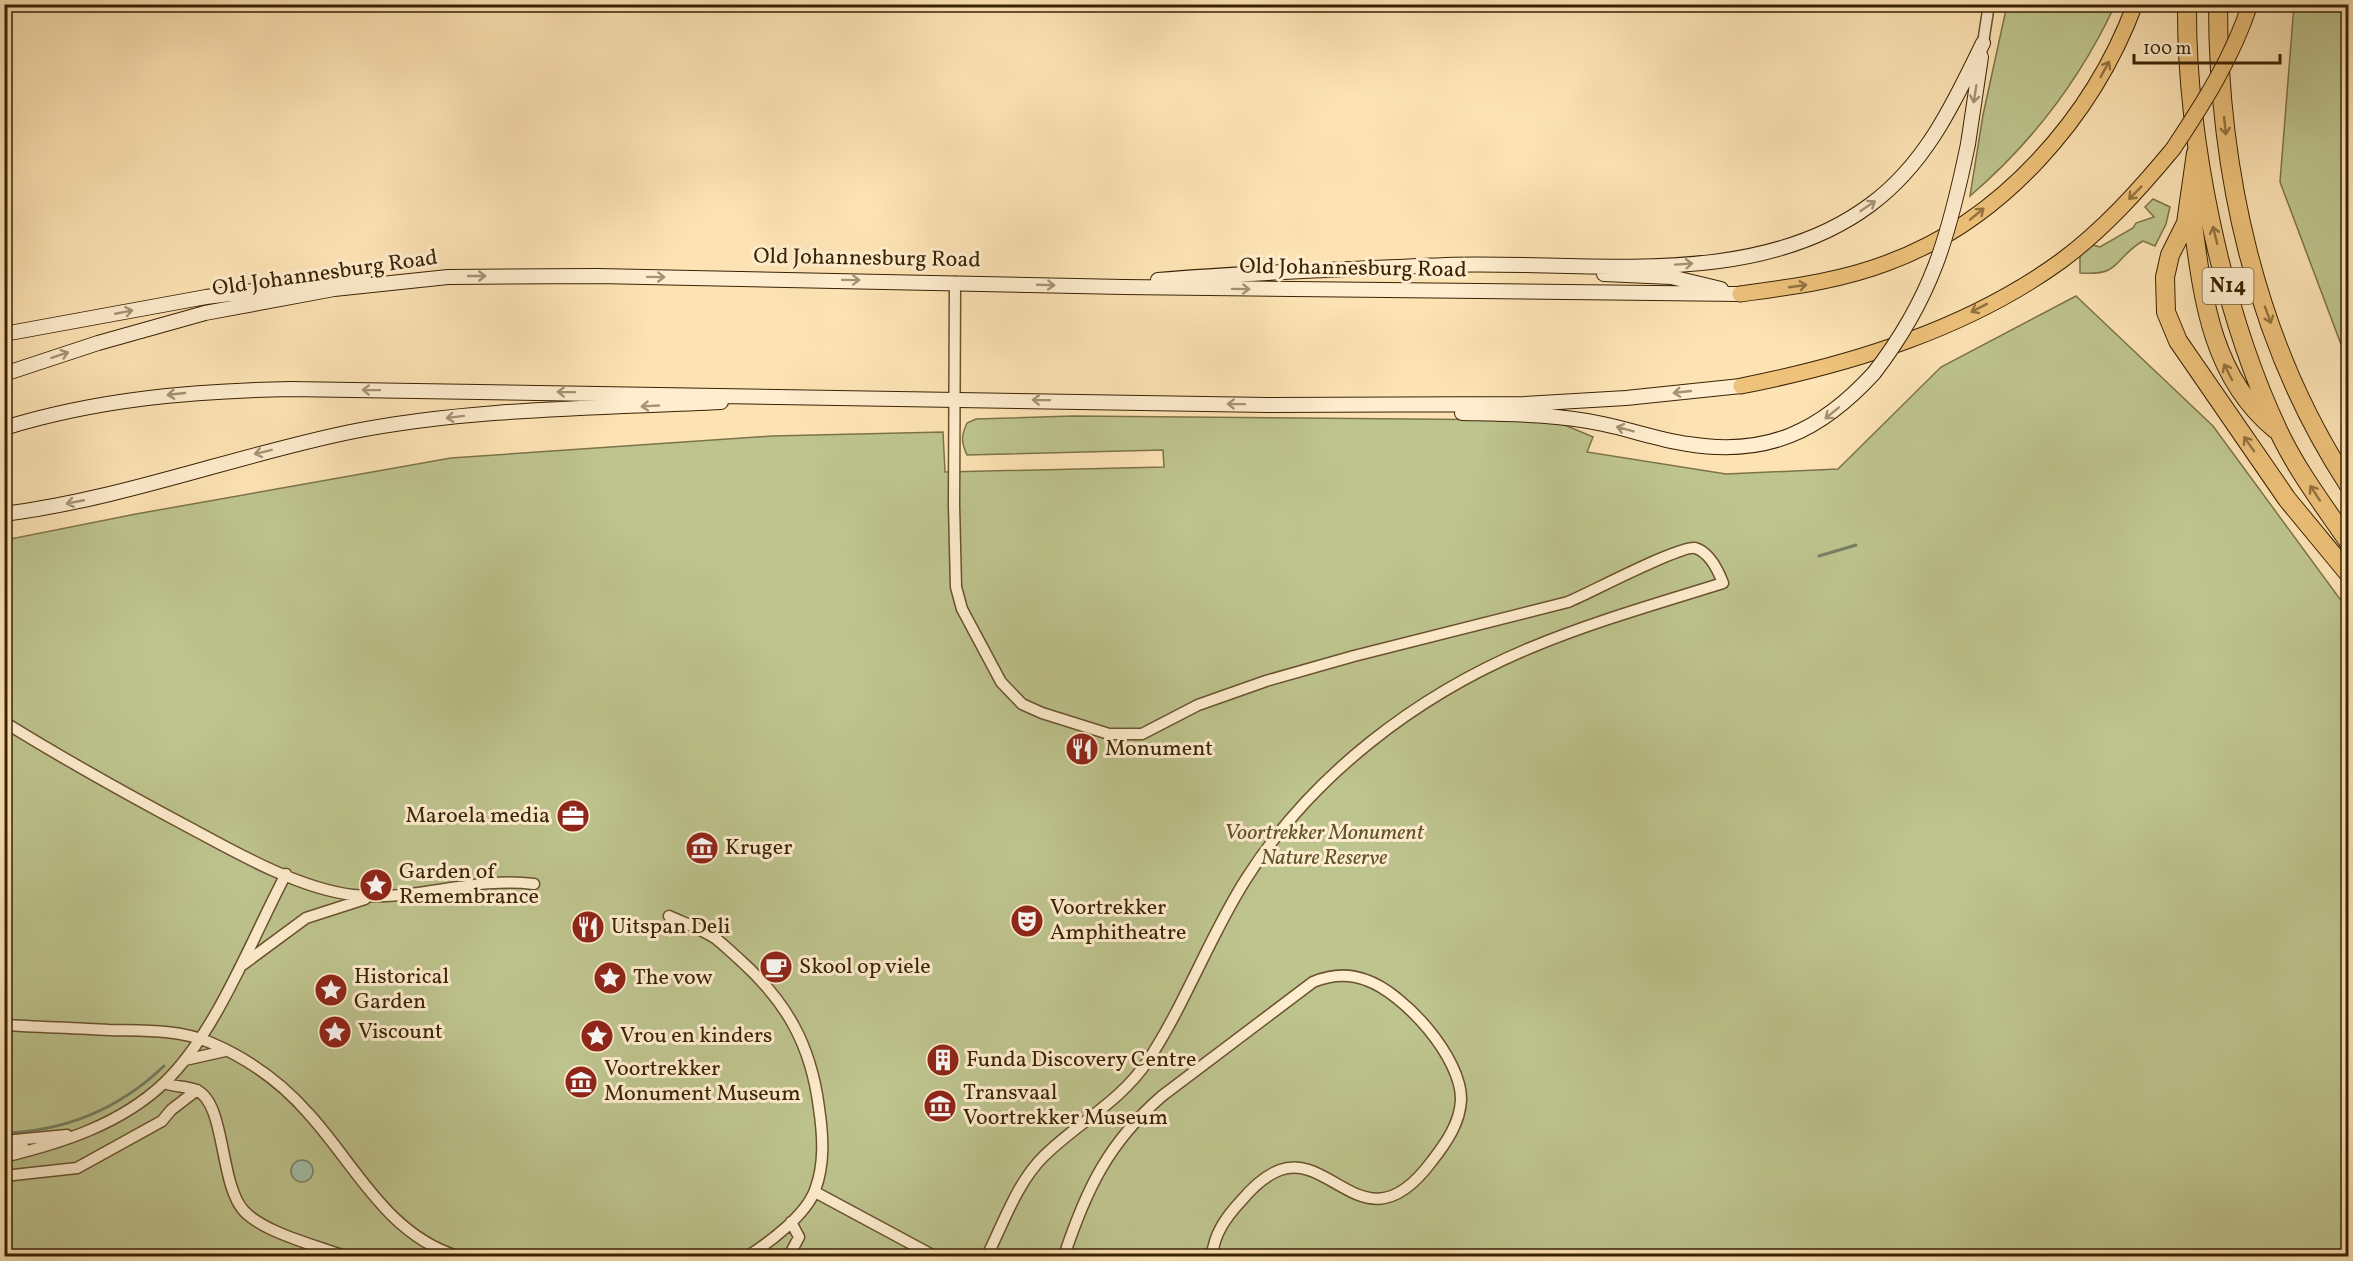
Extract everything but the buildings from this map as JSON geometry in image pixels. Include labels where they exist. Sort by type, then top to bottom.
[{"type":"highway","name":"N14","points":[[2187,4],[2191,96],[2213,226],[2237,323],[2252,370],[2279,432],[2314,492],[2349,541]]},
{"type":"highway","name":"N14","points":[[2218,4],[2222,92],[2229,167],[2253,270],[2286,365],[2311,420],[2349,484]]},
{"type":"highway","points":[[2199,146],[2193,164],[2191,202],[2186,223],[2168,262],[2164,297],[2166,312],[2178,341],[2287,499],[2349,573]]},
{"type":"highway","points":[[2191,202],[2207,313],[2219,354],[2229,376],[2244,398],[2259,416],[2279,432]]},
{"type":"main road","points":[[1407,268],[1671,277],[1740,294],[1811,285],[1887,264],[1929,245],[1969,221],[2010,188],[2072,120],[2103,74],[2124,34],[2135,4]]},
{"type":"main road","points":[[4,428],[78,407],[190,392],[246,390],[1268,405],[1524,404],[1626,398],[1741,386],[1809,373],[1879,352],[1952,322],[2007,294],[2061,261],[2104,225],[2144,184],[2173,149],[2211,90],[2237,39],[2250,4]]},
{"type":"main road","points":[[1268,405],[1322,409],[1522,414],[1572,418],[1687,444],[1722,448],[1753,446],[1788,438],[1822,421],[1854,395],[1874,373],[1900,339],[1932,280],[1954,215],[1968,144],[1983,43]]},
{"type":"main road","points":[[1124,287],[1135,283],[1176,278],[1518,264],[1646,266],[1754,256],[1822,234],[1884,194],[1927,147],[1951,111],[1983,43]]},
{"type":"main road","points":[[4,334],[160,305],[296,284],[405,274],[448,277]]},
{"type":"main road","name":"Old Johannesburg Road","points":[[4,375],[98,343],[205,313],[334,290],[448,277],[598,276],[1124,287],[1740,294]]},
{"type":"main road","points":[[4,514],[86,500],[284,447],[398,425],[470,416],[834,397]]},
{"type":"street","points":[[1983,43],[1989,4]]},
{"type":"street","points":[[955,282],[954,542],[956,587],[962,609],[1001,682],[1022,704],[1042,713],[1110,734],[1142,734],[1198,705],[1266,681],[1354,656],[1568,602],[1682,549],[1692,548],[1704,553],[1720,574],[1723,583],[1564,635],[1504,661],[1432,699],[1386,730],[1335,772],[1283,831],[1247,878],[1146,1064],[1123,1092],[1037,1163],[1018,1192],[987,1257]]},
{"type":"street","points":[[4,722],[239,854],[334,891],[377,897]]},
{"type":"street","points":[[4,1157],[43,1148],[82,1133],[131,1109],[164,1083],[200,1040],[286,874]]},
{"type":"street","points":[[234,976],[244,963],[306,918],[377,897],[492,882],[534,884]]},
{"type":"street","points":[[669,916],[715,938],[748,967],[782,1005],[801,1035],[814,1077],[823,1153],[815,1192],[791,1222],[769,1243],[748,1257]]},
{"type":"street","points":[[1064,1257],[1082,1203],[1095,1176],[1140,1117],[1162,1096],[1313,982],[1332,976],[1352,976],[1382,987],[1430,1032],[1456,1069],[1461,1100],[1452,1131],[1421,1175],[1409,1187],[1388,1196],[1368,1198],[1355,1195],[1320,1175],[1303,1169],[1281,1169],[1271,1174],[1233,1210],[1215,1240],[1212,1257]]},
{"type":"street","points":[[4,1025],[153,1031],[200,1040],[226,1051],[266,1074],[291,1094],[392,1216],[422,1240],[457,1257]]},
{"type":"street","points":[[185,1060],[226,1051]]},
{"type":"street","points":[[164,1083],[197,1090],[209,1102],[220,1132],[234,1198],[246,1213],[266,1227],[344,1257]]},
{"type":"street","points":[[4,1176],[77,1168],[162,1121],[171,1110],[197,1090]]},
{"type":"street","points":[[4,1141],[82,1133]]},
{"type":"street","points":[[4,1149],[82,1133]]},
{"type":"street","points":[[815,1192],[934,1257]]},
{"type":"street","points":[[789,1257],[799,1237],[791,1222]]},
{"type":"green space","points":[[2007,5],[2115,5],[2086,59],[2053,108],[2014,154],[1970,196],[1983,115]]},
{"type":"green space","points":[[2294,5],[2348,5],[2348,363],[2280,182]]},
{"type":"green space","points":[[2153,199],[2170,207],[2166,224],[2155,246],[2143,241],[2133,247],[2111,269],[2104,272],[2080,273],[2080,253],[2086,243],[2100,247],[2133,228],[2136,223],[2154,217],[2145,207]]},
{"type":"green space","name":"Voortrekker Monument Nature Reserve","points":[[2076,296],[2213,426],[2348,610],[2348,1256],[5,1256],[5,540],[136,514],[451,458],[772,436],[943,432],[945,472],[1164,467],[1163,450],[967,455],[962,439],[967,423],[976,419],[1073,416],[1521,420],[1560,423],[1593,437],[1587,452],[1726,474],[1838,469],[1941,367]]},
{"type":"shaded area","points":[[302,1160],[310,1163],[313,1171],[310,1179],[302,1182],[294,1179],[291,1171],[294,1163]]},
{"type":"waterway","points":[[1819,556],[1856,545]]},
{"type":"waterway","points":[[4,1133],[49,1128],[91,1115],[129,1094],[164,1066]]},
{"type":"place","name":"Monument","points":[[1082,749]]},
{"type":"place","name":"Maroela media","points":[[573,816]]},
{"type":"place","name":"Kruger","points":[[702,848]]},
{"type":"place","name":"Garden of Remembrance","points":[[376,885]]},
{"type":"place","name":"Voortrekker Amphitheatre","points":[[1027,921]]},
{"type":"place","name":"Uitspan Deli","points":[[588,927]]},
{"type":"place","name":"Skool op viele","points":[[776,967]]},
{"type":"place","name":"The vow","points":[[610,978]]},
{"type":"place","name":"Historical Garden","points":[[331,990]]},
{"type":"place","name":"Viscount","points":[[335,1032]]},
{"type":"place","name":"Vrou en kinders","points":[[597,1036]]},
{"type":"place","name":"Funda Discovery Centre","points":[[943,1060]]},
{"type":"place","name":"Voortrekker Monument Museum","points":[[581,1082]]},
{"type":"place","name":"Transvaal Voortrekker Museum","points":[[940,1106]]}]
